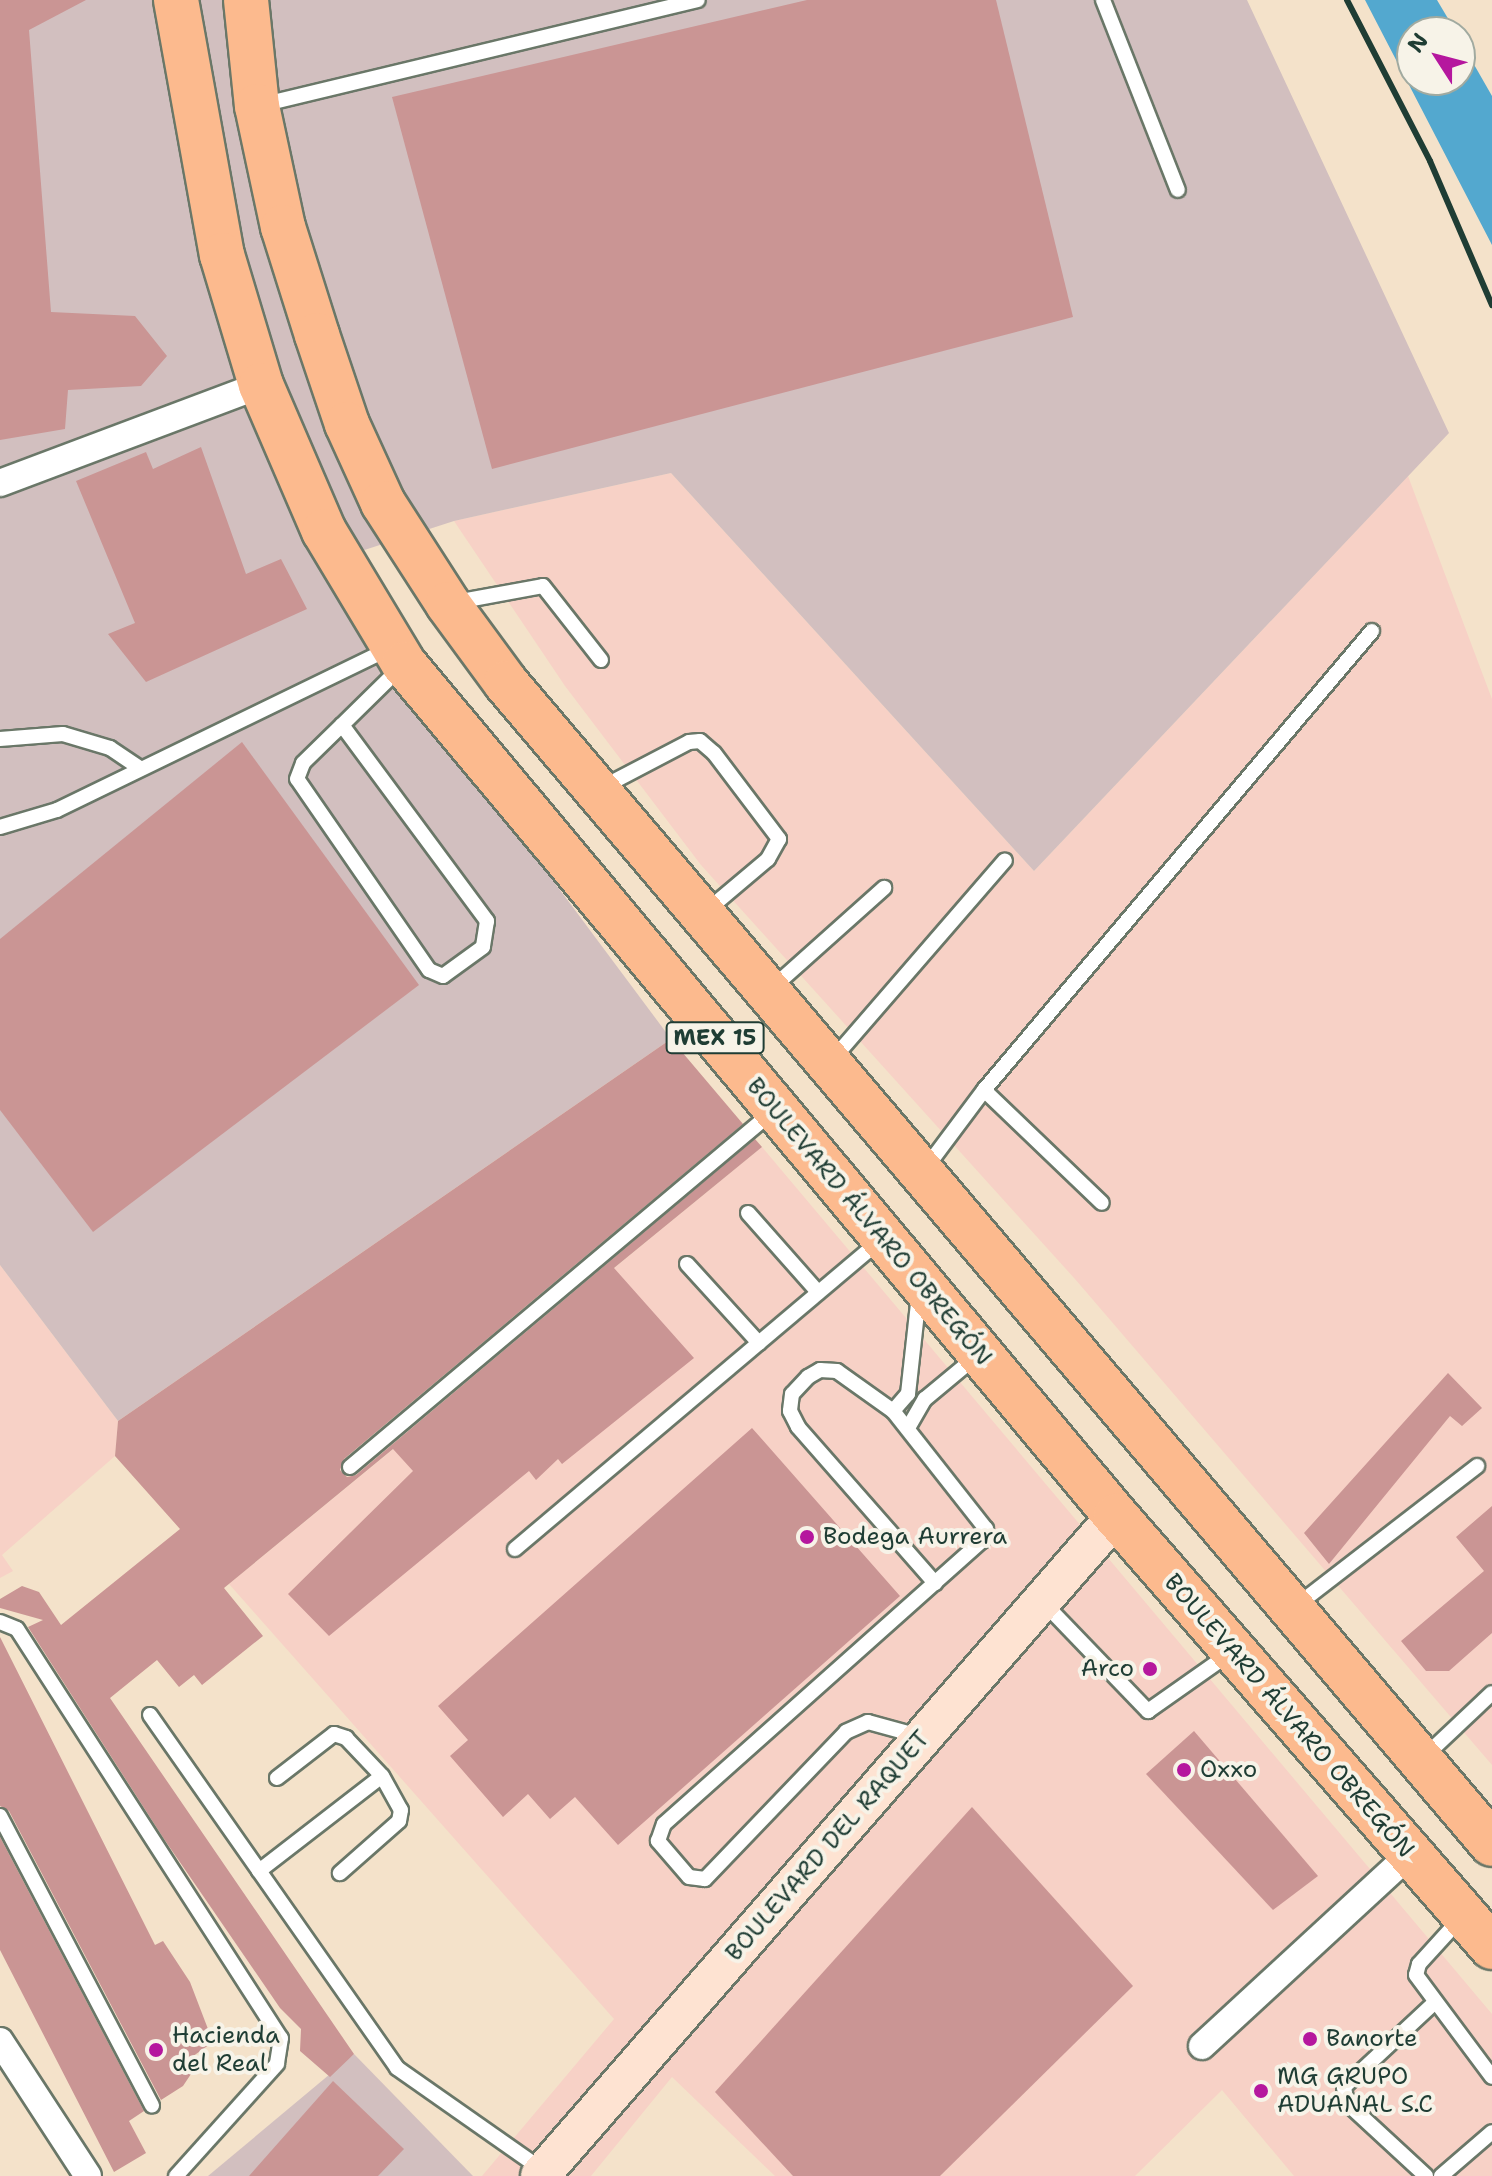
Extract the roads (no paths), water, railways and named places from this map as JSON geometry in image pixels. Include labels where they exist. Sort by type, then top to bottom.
[{"type":"highway","name":"BOULEVARD ÁLVARO OBREGÓN","points":[[176,0],[222,255],[261,385],[324,531],[398,655],[1116,1516],[1478,1931]]},
{"type":"highway","name":"MEX 15","points":[[248,0],[257,106],[283,227],[347,424],[383,503],[448,604],[506,683],[1492,1844]]},
{"type":"street","points":[[0,483],[261,385]]},
{"type":"street","name":"BOULEVARD DEL RAQUET","points":[[542,2174],[1116,1516]]},
{"type":"street","points":[[1202,2046],[1409,1855]]},
{"type":"street","points":[[0,2041],[88,2176]]},
{"type":"lane","points":[[257,106],[698,0]]},
{"type":"lane","points":[[1103,0],[1178,190]]},
{"type":"lane","points":[[448,604],[543,586],[601,660]]},
{"type":"lane","points":[[922,1173],[984,1090],[1372,631]]},
{"type":"lane","points":[[342,725],[487,921],[483,947],[443,976],[429,970],[297,779],[303,763],[342,725],[398,655]]},
{"type":"lane","points":[[0,827],[57,810],[140,768],[398,655]]},
{"type":"lane","points":[[0,739],[63,734],[110,748],[140,768]]},
{"type":"lane","points":[[597,790],[689,742],[700,741],[714,753],[779,839],[768,859],[702,914]]},
{"type":"lane","points":[[829,1063],[1005,860]]},
{"type":"lane","points":[[768,991],[884,888]]},
{"type":"lane","points":[[984,1090],[1102,1203]]},
{"type":"lane","points":[[350,1467],[775,1110]]},
{"type":"lane","points":[[748,1213],[818,1292]]},
{"type":"lane","points":[[515,1549],[883,1238]]},
{"type":"lane","points":[[687,1264],[759,1343]]},
{"type":"lane","points":[[893,1411],[908,1394],[920,1282]]},
{"type":"lane","points":[[908,1428],[925,1399],[980,1354]]},
{"type":"lane","points":[[923,1737],[868,1722],[846,1732],[705,1879],[689,1877],[658,1841],[664,1824],[935,1583],[982,1541],[986,1529],[893,1411],[848,1377],[820,1370],[792,1394],[790,1411],[798,1427],[935,1583]]},
{"type":"lane","points":[[1292,1609],[1477,1466]]},
{"type":"lane","points":[[1042,1601],[1148,1711],[1233,1651]]},
{"type":"lane","points":[[0,1622],[17,1629],[281,2038],[277,2064],[176,2176]]},
{"type":"lane","points":[[1421,1760],[1492,1693]]},
{"type":"lane","points":[[150,1715],[397,2068],[542,2174]]},
{"type":"lane","points":[[277,1778],[334,1734],[346,1738],[382,1776],[401,1810],[399,1821],[340,1873]]},
{"type":"lane","points":[[259,1871],[382,1776]]},
{"type":"lane","points":[[0,1816],[152,2105]]},
{"type":"lane","points":[[1478,1931],[1417,1967],[1418,1978],[1492,2077]]},
{"type":"lane","points":[[1426,2176],[1347,2103],[1344,2087],[1435,2002]]},
{"type":"lane","points":[[1441,2176],[1492,2132]]},
{"type":"water","points":[[1365,0],[1437,0],[1446,16],[1396,16],[1396,60]]},
{"type":"water","points":[[1476,68],[1492,96],[1492,245],[1415,96],[1476,96]]},
{"type":"railway","points":[[1347,0],[1430,161],[1492,305]]},
{"type":"place","name":"Bodega Aurrera","points":[[807,1537]]},
{"type":"place","name":"Arco","points":[[1150,1669]]},
{"type":"place","name":"Oxxo","points":[[1184,1770]]},
{"type":"place","name":"Banorte","points":[[1310,2039]]},
{"type":"place","name":"Hacienda del Real","points":[[156,2050]]},
{"type":"place","name":"MG GRUPO ADUANAL S.C","points":[[1261,2091]]}]
